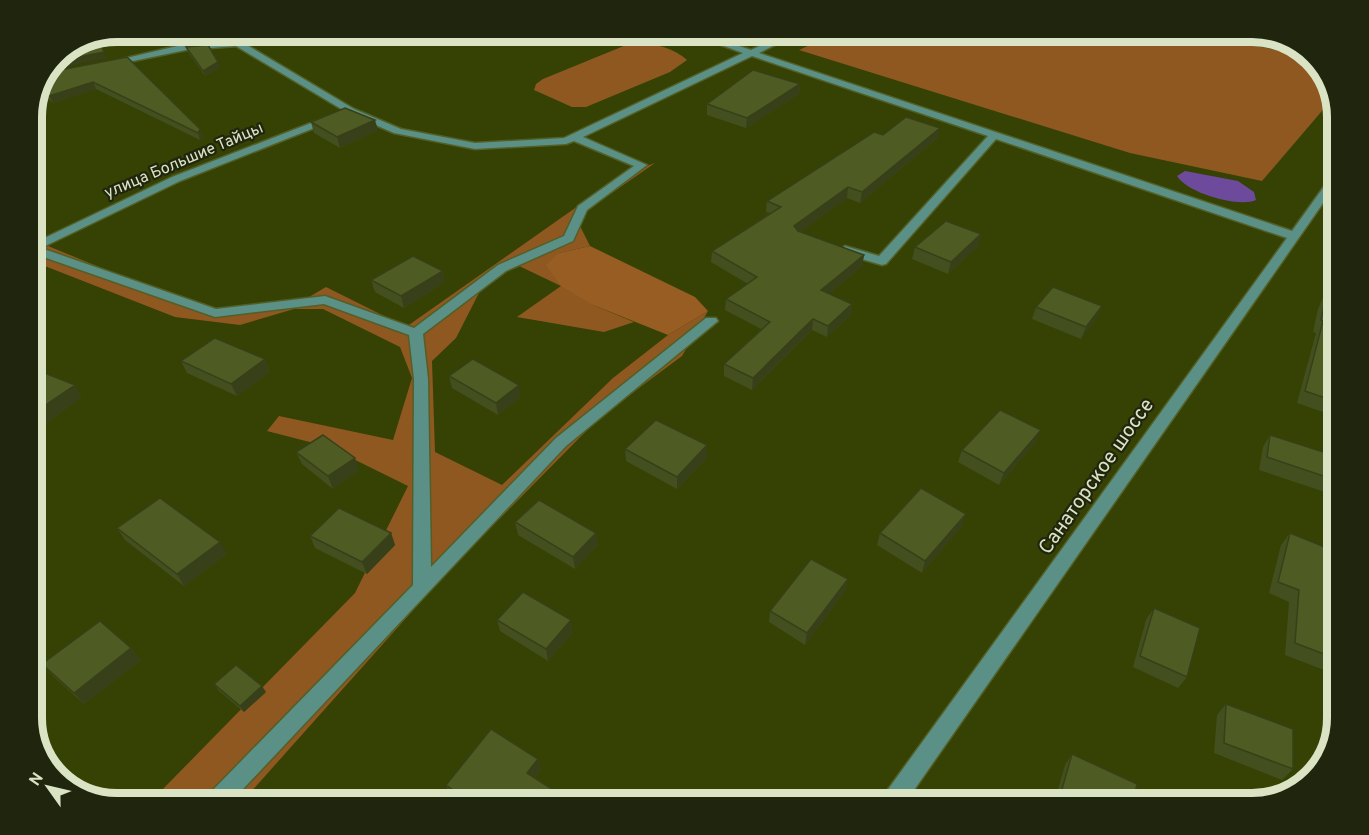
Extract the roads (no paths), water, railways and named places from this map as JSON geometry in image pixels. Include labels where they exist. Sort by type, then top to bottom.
[{"type":"street","points":[[94,66],[186,47],[236,42],[351,111],[398,131],[475,146],[566,141],[775,42]]},
{"type":"street","points":[[719,42],[1294,236]]},
{"type":"street","points":[[1250,42],[1282,48]]},
{"type":"street","name":"улица Большие Тайцы","points":[[42,243],[176,179],[351,111]]},
{"type":"street","points":[[836,247],[882,261],[994,135]]},
{"type":"street","points":[[416,333],[502,268],[569,238],[582,208],[642,165],[574,137]]},
{"type":"street","name":"Санаторское шоссе","points":[[900,793],[1327,191]]},
{"type":"street","points":[[42,252],[215,313],[325,300],[416,333]]},
{"type":"street","points":[[226,793],[561,442],[711,321]]},
{"type":"street","points":[[416,333],[421,379],[422,586]]}]
